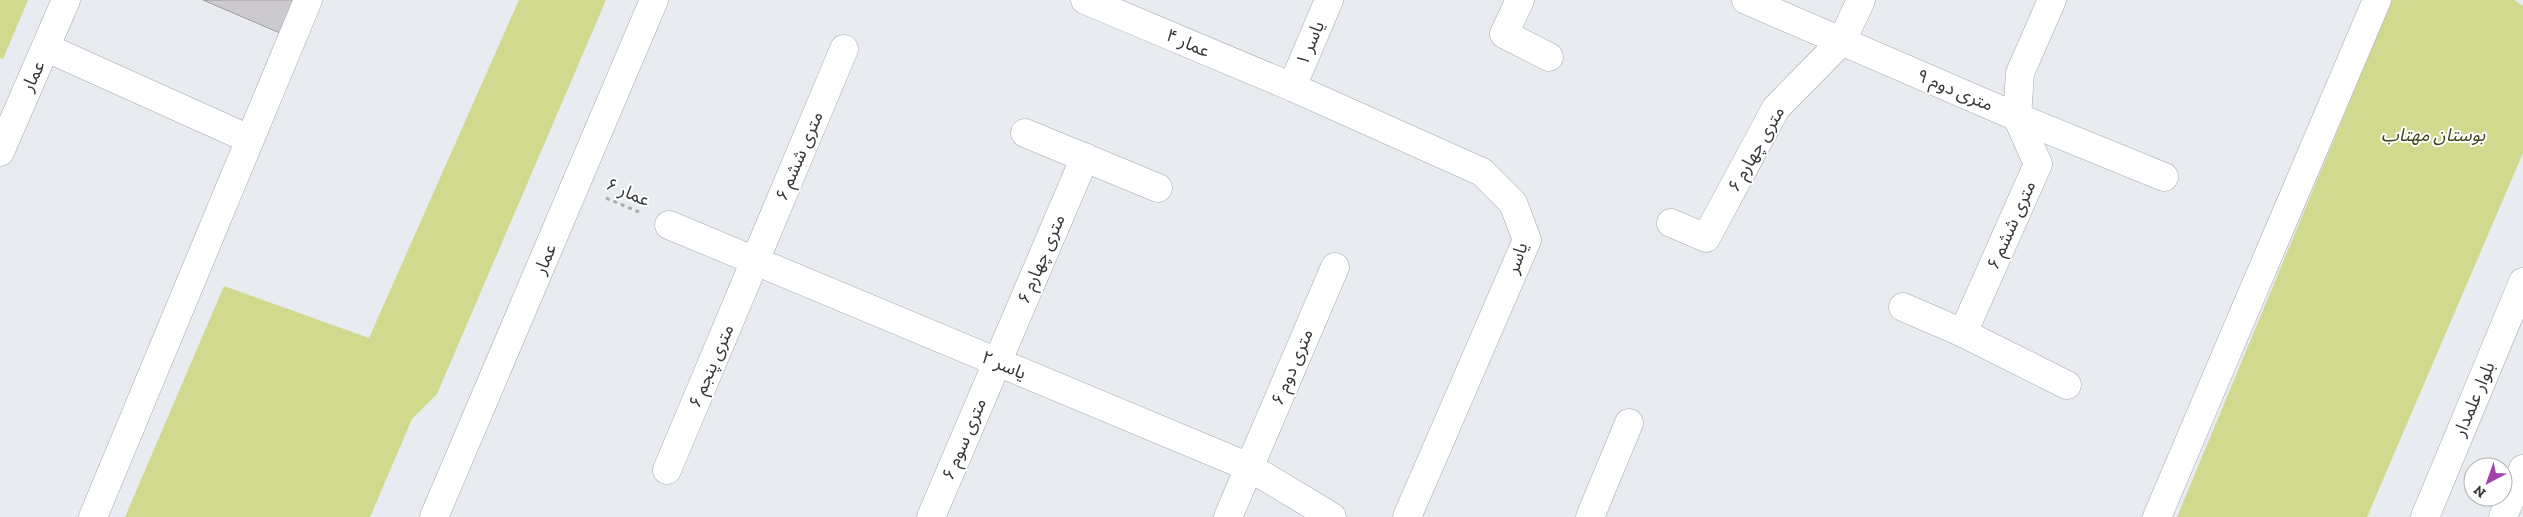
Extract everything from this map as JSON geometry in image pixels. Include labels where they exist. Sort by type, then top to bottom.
[{"type":"street","name":"عمار","points":[[0,152],[34,73],[47,48],[66,0]]},
{"type":"street","points":[[93,517],[308,0]]},
{"type":"street","name":"عمار","points":[[434,517],[654,0]]},
{"type":"street","name":"عمار ۴","points":[[1084,0],[1292,87]]},
{"type":"street","name":"یاسر ۱","points":[[1292,87],[1329,0]]},
{"type":"street","points":[[1520,0],[1504,34],[1549,57]]},
{"type":"street","name":"۹ متری دوم","points":[[1746,0],[2017,117],[2164,177]]},
{"type":"street","points":[[1842,41],[1861,0]]},
{"type":"street","points":[[2017,117],[2020,73],[2052,0]]},
{"type":"street","points":[[2157,517],[2377,0]]},
{"type":"street","name":"۶ متری چهارم","points":[[1671,223],[1706,238],[1776,108],[1842,41]]},
{"type":"street","points":[[47,48],[249,139]]},
{"type":"street","name":"۶ متری ششم","points":[[755,262],[844,49]]},
{"type":"street","name":"یاسر","points":[[1292,87],[1482,172],[1513,203],[1527,240],[1407,517]]},
{"type":"street","name":"۶ متری ششم","points":[[1963,333],[2038,164],[2017,117]]},
{"type":"street","points":[[1025,133],[1158,188]]},
{"type":"street","name":"۶ متری چهارم","points":[[997,362],[1085,157]]},
{"type":"street","name":"یاسر ۲","points":[[669,225],[1249,467],[1332,517]]},
{"type":"street","name":"۶ متری پنجم","points":[[668,470],[755,262]]},
{"type":"street","name":"۶ متری دوم","points":[[1228,517],[1335,267]]},
{"type":"street","name":"بلوار علمدار","points":[[2425,517],[2523,282]]},
{"type":"street","points":[[1903,307],[1963,333],[2067,385]]},
{"type":"street","name":"۶ متری سوم","points":[[931,517],[997,362]]},
{"type":"street","points":[[1590,517],[1629,423]]},
{"type":"street","points":[[2503,517],[2523,470]]},
{"type":"path","name":"عمار ۶","points":[[576,185],[669,225]]},
{"type":"green space","points":[[0,0],[28,0],[3,59],[0,58]]},
{"type":"green space","points":[[519,0],[606,0],[437,394],[412,419],[370,517],[125,517],[224,286],[369,338]]},
{"type":"green space","name":"بوستان مهتاب","points":[[2392,0],[2514,0],[2523,6],[2523,153],[2367,517],[2177,517]]},
{"type":"building","points":[[203,0],[295,0],[280,33]]}]
